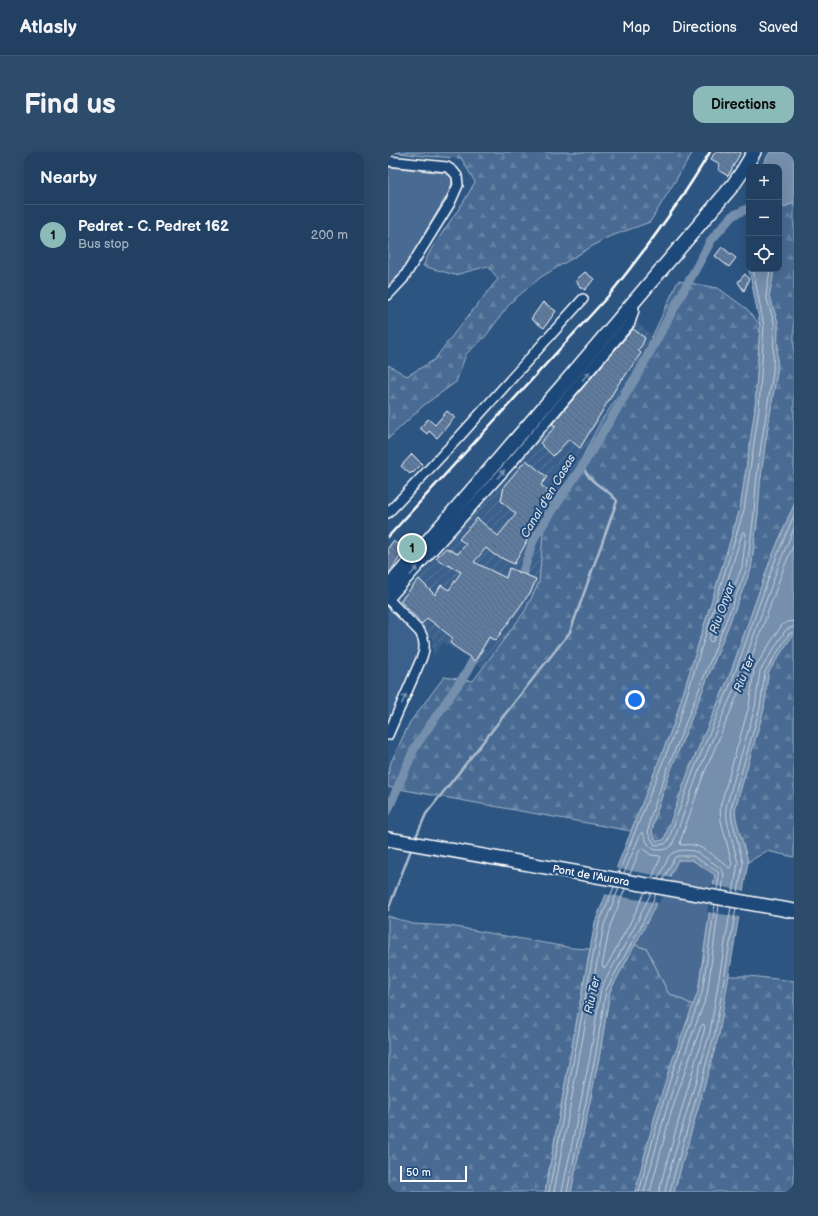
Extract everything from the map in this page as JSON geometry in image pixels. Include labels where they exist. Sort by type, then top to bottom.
[{"type":"main road","points":[[388,587],[633,303],[733,184],[754,152]]},
{"type":"main road","name":"Pont de l'Aurora","points":[[388,839],[794,910]]},
{"type":"main road","name":"Pont de l'Aurora","points":[[388,846],[794,918]]},
{"type":"street","points":[[388,161],[447,167],[458,176],[458,185],[450,203],[403,279],[388,295]]},
{"type":"street","points":[[388,513],[470,425],[583,299]]},
{"type":"street","points":[[388,735],[422,657],[424,647],[423,637],[420,632],[388,600],[512,462],[630,323],[634,310],[633,303]]},
{"type":"shaded area","points":[[638,323],[652,336],[638,367],[600,423],[577,468],[545,511],[539,582],[525,611],[483,668],[443,642],[433,656],[432,638],[398,600]]},
{"type":"shaded area","points":[[389,607],[407,625],[418,639],[418,652],[388,721],[388,608]]},
{"type":"green space","points":[[392,152],[693,152],[650,222],[606,238],[541,277],[511,302],[485,337],[466,354],[456,382],[424,405],[388,439],[388,365],[407,376],[434,360],[498,279],[488,266],[455,275],[423,266],[432,248],[475,182],[461,158],[424,156]]},
{"type":"green space","points":[[388,167],[446,173],[452,178],[451,188],[402,272],[388,285]]},
{"type":"green space","points":[[794,203],[794,505],[770,561],[729,677],[689,770],[664,840],[656,841],[652,832],[654,820],[670,772],[751,569],[765,445],[777,372],[778,322],[769,296],[773,272],[782,272],[782,208]]},
{"type":"green space","points":[[678,281],[718,288],[747,309],[760,325],[755,409],[740,509],[674,723],[631,831],[388,787],[388,774],[391,762],[410,722],[444,677],[473,681],[525,611],[539,582],[545,511],[577,468],[600,423],[638,367]]},
{"type":"green space","points":[[794,633],[794,857],[767,851],[748,862],[736,819],[735,809],[764,709],[768,673]]},
{"type":"green space","points":[[678,860],[692,860],[715,874],[698,992],[693,1005],[668,993],[647,949],[635,945]]},
{"type":"green space","points":[[388,916],[413,924],[450,926],[572,948],[590,949],[545,1192],[388,1192]]},
{"type":"green space","points":[[635,945],[647,949],[668,993],[693,1005],[656,1112],[635,1192],[571,1192],[599,1058],[610,991]]},
{"type":"green space","points":[[728,976],[749,976],[794,981],[794,1192],[674,1192],[719,1034]]},
{"type":"water","points":[[770,152],[794,152],[794,203],[782,208],[782,164],[763,164]]},
{"type":"water","points":[[750,272],[773,272],[769,296],[778,322],[777,372],[765,445],[751,569],[670,772],[654,820],[652,832],[656,841],[664,840],[689,770],[729,677],[770,561],[794,505],[794,633],[768,673],[764,709],[735,809],[736,819],[748,862],[719,1034],[674,1192],[635,1192],[669,1069],[698,992],[715,875],[692,860],[678,860],[610,991],[599,1058],[571,1192],[545,1192],[595,922],[674,723],[740,509],[755,409],[760,325]]},
{"type":"pier","points":[[615,868],[671,878],[659,903],[604,894]]},
{"type":"pier","points":[[711,885],[745,891],[740,917],[707,912]]},
{"type":"building","points":[[715,152],[741,152],[728,176],[718,170],[720,164],[711,159]]},
{"type":"building","points":[[722,247],[736,258],[729,267],[715,256]]},
{"type":"building","points":[[585,272],[594,279],[585,290],[580,287],[576,280]]},
{"type":"building","points":[[745,274],[749,279],[744,291],[738,282]]},
{"type":"building","points":[[543,302],[556,311],[544,328],[531,319]]},
{"type":"building","points":[[633,329],[645,338],[638,350],[641,353],[623,379],[622,378],[580,448],[569,439],[553,456],[540,443],[556,426],[552,424]]},
{"type":"building","points":[[447,411],[455,417],[437,438],[429,431],[427,434],[420,428],[428,419],[435,425]]},
{"type":"building","points":[[412,454],[422,464],[410,474],[401,466]]},
{"type":"building","points":[[526,460],[547,477],[541,485],[548,491],[546,495],[549,497],[538,509],[540,511],[524,547],[514,564],[493,554],[486,548],[474,562],[506,578],[509,568],[536,579],[530,594],[495,641],[489,637],[475,661],[450,643],[453,638],[427,618],[422,624],[400,601],[419,579],[435,595],[441,585],[449,590],[461,572],[436,558],[446,548],[458,554],[466,544],[459,539],[477,518],[498,536],[516,514],[501,501],[504,486]]},
{"type":"building","points":[[393,541],[403,548],[402,550],[404,551],[388,575],[388,548]]},
{"type":"waterway","name":"Canal d'en Casas","points":[[517,584],[523,572],[534,538],[583,465],[635,379],[712,239],[732,216],[746,209]]},
{"type":"waterway","points":[[415,839],[426,814],[570,632],[617,501],[610,493],[597,485],[590,478],[583,465]]},
{"type":"waterway","name":"Canal d'en Casas","points":[[388,810],[415,747],[466,673],[479,650]]},
{"type":"waterway","points":[[388,910],[412,847]]},
{"type":"railway","points":[[388,537],[610,294],[663,225],[710,152]]},
{"type":"place","name":"Pedret - C. Pedret 162","points":[[412,548]]},
{"type":"water label","name":"Riu Onyar","points":[[722,608]]},
{"type":"water label","name":"Riu Ter","points":[[744,674]]},
{"type":"water label","name":"Riu Ter","points":[[592,995]]}]
